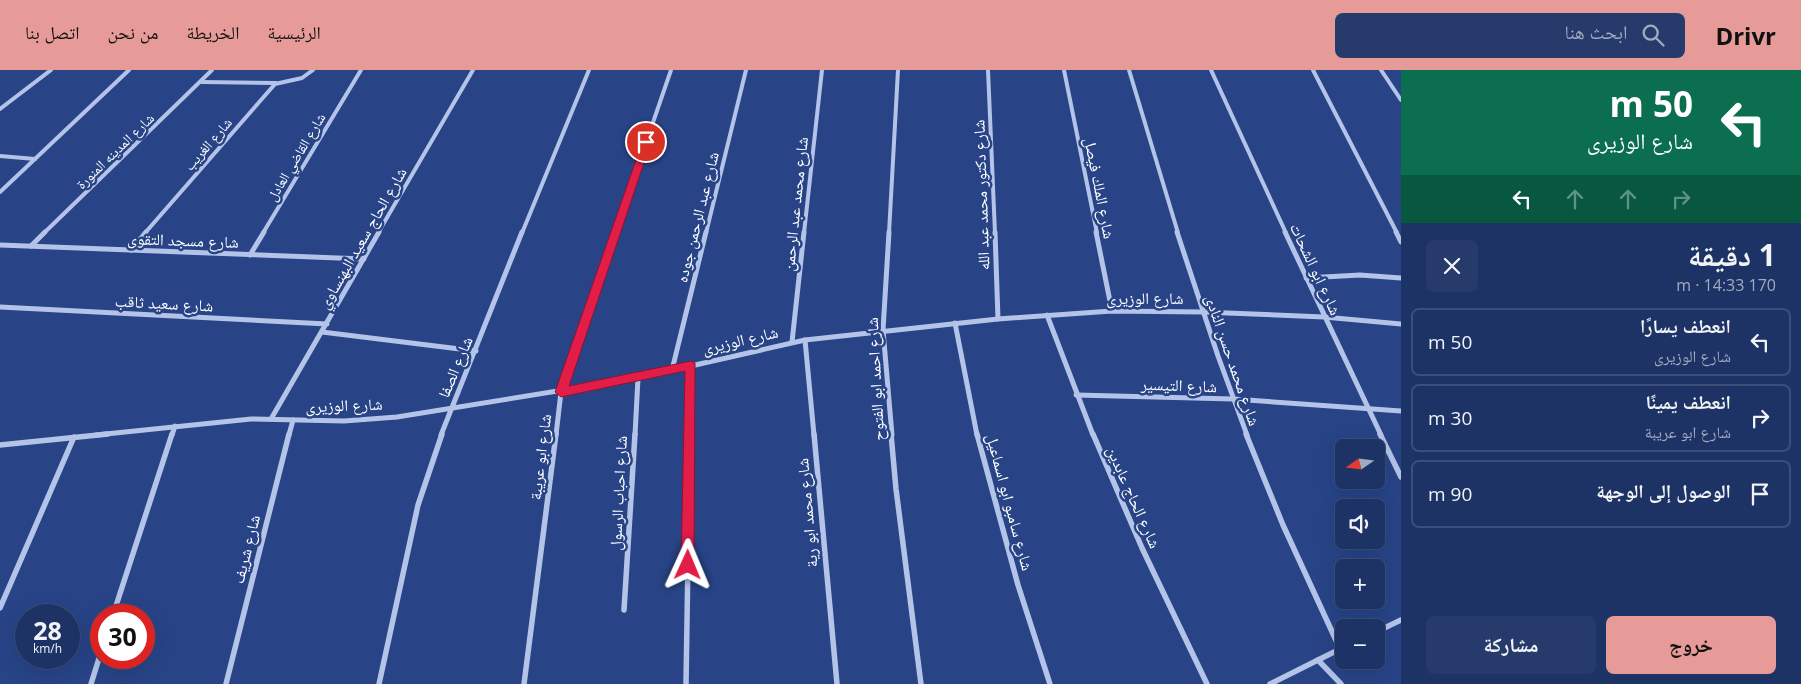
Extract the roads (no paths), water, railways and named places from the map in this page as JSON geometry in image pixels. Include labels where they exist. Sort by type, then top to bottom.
[{"type":"street","points":[[0,109],[51,70]]},
{"type":"street","points":[[0,192],[129,70]]},
{"type":"street","name":"شارع المدينه المنورة","points":[[32,246],[202,82],[212,70]]},
{"type":"street","points":[[202,82],[277,83],[302,78],[312,70]]},
{"type":"street","name":"شارع القاضي العادل","points":[[250,255],[361,70]]},
{"type":"street","name":"شارع الحاج سعيد البهنساوي","points":[[272,419],[473,70]]},
{"type":"street","name":"شارع الصفا","points":[[379,684],[418,505],[450,409],[476,351],[589,70]]},
{"type":"street","name":"شارع ابو عريبة","points":[[524,684],[561,392],[671,70]]},
{"type":"street","name":"شارع عبد الرحمن جوده","points":[[672,370],[746,70]]},
{"type":"street","name":"شارع محمد عبد الرحمن","points":[[792,342],[822,70]]},
{"type":"street","name":"شارع احمد ابو الفتوح","points":[[898,70],[883,330],[896,489],[921,684]]},
{"type":"street","name":"شارع دكتور محمد عبد الله","points":[[988,70],[998,319]]},
{"type":"street","name":"شارع الملك فيصل","points":[[1064,70],[1112,311]]},
{"type":"street","name":"شارع محمد حسن النادى","points":[[1129,70],[1202,312],[1233,399],[1302,573],[1335,635]]},
{"type":"street","name":"شارع ابو الشحات","points":[[1211,70],[1324,317],[1401,477]]},
{"type":"street","points":[[1313,70],[1401,242]]},
{"type":"street","points":[[1381,70],[1401,100]]},
{"type":"street","name":"شارع الغريب","points":[[131,250],[277,83]]},
{"type":"street","points":[[0,156],[35,159]]},
{"type":"street","name":"شارع مسجد التقوى","points":[[0,245],[364,259]]},
{"type":"street","points":[[1306,278],[1360,275],[1401,278]]},
{"type":"street","name":"شارع سعيد ثاقب","points":[[0,307],[327,324]]},
{"type":"street","name":"شارع الوزيرى","points":[[0,445],[176,426],[272,419],[362,420],[450,409],[638,378],[792,342],[883,330],[998,319],[1112,311],[1202,312],[1324,317],[1401,324]]},
{"type":"street","name":"شارع الحاج عابدين","points":[[1047,315],[1076,395],[1112,483],[1207,684]]},
{"type":"street","name":"شارع سامبو ابو اسماعيل","points":[[955,323],[978,438],[1018,586],[1050,684]]},
{"type":"street","points":[[322,332],[476,351]]},
{"type":"street","name":"شارع محمد ابو رية","points":[[805,340],[837,684]]},
{"type":"street","points":[[686,684],[691,366]]},
{"type":"street","name":"شارع احباب الرسول","points":[[624,610],[638,378]]},
{"type":"street","name":"شارع التيسير","points":[[1076,395],[1233,399],[1401,411]]},
{"type":"street","name":"شارع شريف","points":[[226,684],[293,420]]},
{"type":"street","points":[[117,604],[176,426]]},
{"type":"street","points":[[0,608],[74,437]]},
{"type":"street","points":[[1385,628],[1401,620]]},
{"type":"street","points":[[1270,684],[1335,652]]},
{"type":"street","points":[[1318,660],[1341,684]]},
{"type":"street","points":[[91,684],[96,669]]}]
